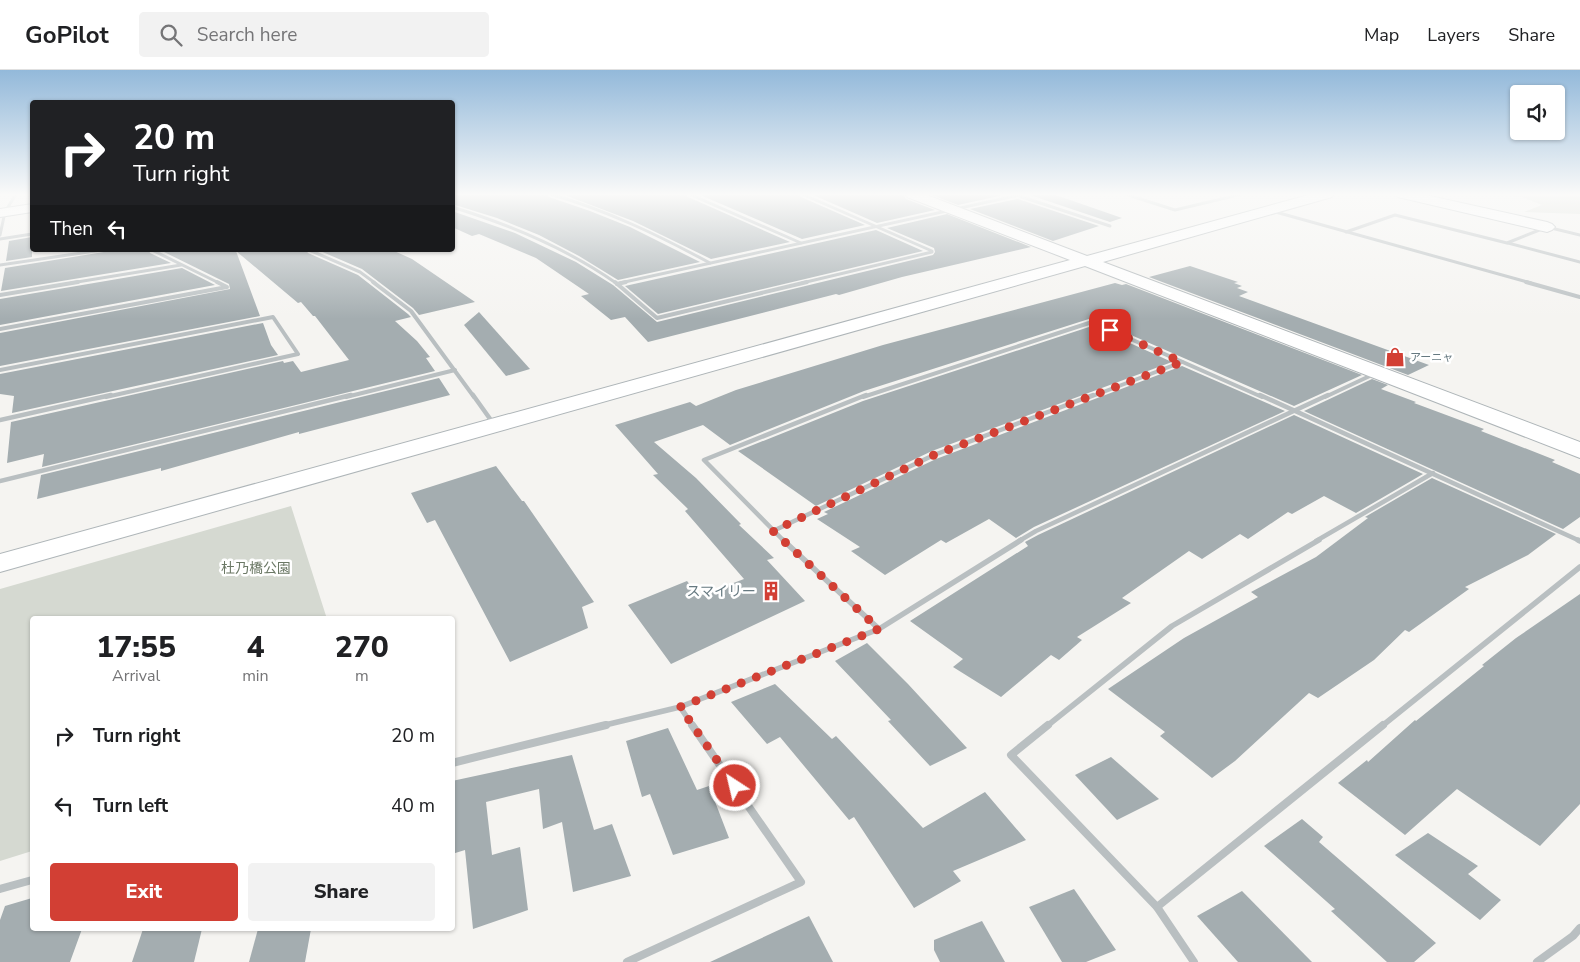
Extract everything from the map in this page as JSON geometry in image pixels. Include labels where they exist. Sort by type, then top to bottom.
[{"type":"street","points":[[0,239],[22,236]]},
{"type":"street","points":[[534,236],[573,256],[617,284],[657,318],[932,252],[896,236]]},
{"type":"street","points":[[661,236],[711,263]]},
{"type":"street","points":[[784,236],[801,243]]},
{"type":"street","points":[[617,284],[833,236]]},
{"type":"street","points":[[1022,236],[1580,451]]},
{"type":"street","points":[[0,563],[1176,236]]},
{"type":"street","points":[[1359,236],[1580,297]]},
{"type":"street","points":[[1478,236],[1580,262]]},
{"type":"street","points":[[1507,243],[1525,236]]},
{"type":"street","points":[[0,266],[89,252]]},
{"type":"street","points":[[0,329],[227,288],[156,252]]},
{"type":"street","points":[[313,252],[360,272],[412,311],[495,426]]},
{"type":"street","points":[[0,295],[181,265]]},
{"type":"street","points":[[0,370],[273,317],[298,354],[0,420]]},
{"type":"street","points":[[879,629],[773,531],[704,460],[849,401],[1092,322],[1293,410],[1580,541]]},
{"type":"street","points":[[773,531],[934,455],[1182,362]]},
{"type":"street","points":[[0,481],[455,370]]},
{"type":"street","points":[[455,761],[680,707],[879,629],[1036,530],[1293,410],[1377,373]]},
{"type":"street","points":[[1194,962],[1157,907],[1012,755],[1172,626],[1433,473]]},
{"type":"street","points":[[1157,907],[1580,567]]},
{"type":"street","points":[[627,962],[801,882],[680,707]]},
{"type":"street","points":[[0,889],[30,881]]},
{"type":"street","points":[[1537,962],[1573,936],[1580,928]]},
{"type":"green space","name":"杜乃橋公園","points":[[291,506],[326,616],[30,616],[30,852],[0,861],[0,589]]},
{"type":"building","points":[[483,236],[521,236],[576,262],[613,285],[657,322],[933,255],[935,252],[934,248],[905,236],[1002,236],[1031,247],[902,277],[839,295],[836,294],[648,342],[625,317],[611,320],[581,296],[589,294],[536,258]]},
{"type":"building","points":[[540,236],[647,236],[700,262],[618,280],[579,256]]},
{"type":"building","points":[[663,236],[776,236],[790,242],[711,259]]},
{"type":"building","points":[[794,236],[817,236],[802,239]]},
{"type":"building","points":[[851,236],[889,236],[923,251],[658,314],[625,286]]},
{"type":"building","points":[[1039,236],[1069,236],[1053,241]]},
{"type":"building","points":[[30,237],[32,257],[6,261],[9,241]]},
{"type":"building","points":[[104,252],[150,252],[171,263],[1,291],[5,268]]},
{"type":"building","points":[[164,252],[236,252],[260,316],[0,366],[0,333],[230,289],[229,284]]},
{"type":"building","points":[[237,252],[307,252],[358,275],[411,317],[395,321],[417,341],[430,357],[426,358],[435,371],[42,467],[44,454],[7,463],[11,422],[283,361],[284,363],[293,361],[301,372],[349,360],[315,316],[301,302],[298,303]]},
{"type":"building","points":[[323,252],[396,252],[412,259],[475,302],[419,315],[413,308],[362,269]]},
{"type":"building","points":[[1190,266],[1238,282],[1234,283],[1242,286],[1237,288],[1248,292],[1239,296],[1429,365],[1408,375],[1149,277]]},
{"type":"building","points":[[182,268],[215,285],[0,325],[0,299]]},
{"type":"building","points":[[1115,283],[1126,284],[1362,375],[1294,406],[1092,318],[864,391],[730,445],[703,425],[654,442],[696,478],[741,524],[739,525],[774,558],[767,560],[805,601],[671,664],[628,605],[687,581],[699,596],[744,579],[685,511],[688,509],[653,475],[658,474],[615,425],[690,402],[696,406],[736,390],[883,345]]},
{"type":"building","points":[[479,312],[530,369],[506,376],[464,325]]},
{"type":"building","points":[[263,323],[271,345],[278,355],[12,413],[14,396],[0,394],[0,374]]},
{"type":"building","points":[[1092,326],[1172,362],[932,451],[816,506],[738,451],[863,401]]},
{"type":"building","points":[[1182,366],[1285,411],[1034,527],[1016,538],[989,519],[946,543],[941,540],[885,575],[851,551],[860,547],[817,519],[828,514],[824,512],[936,459]]},
{"type":"building","points":[[439,378],[450,395],[299,434],[299,432],[161,471],[161,468],[37,499],[41,475]]},
{"type":"building","points":[[1372,379],[1388,385],[1381,389],[1484,429],[1481,431],[1555,460],[1552,462],[1580,474],[1580,517],[1563,529],[1304,411]]},
{"type":"building","points":[[1294,415],[1423,474],[1356,513],[1324,496],[1292,514],[1288,512],[1248,539],[1240,534],[1202,559],[1189,551],[1122,598],[1131,603],[1077,637],[1082,640],[1059,660],[1051,655],[1001,697],[953,667],[963,659],[910,621],[1028,546],[1025,542],[1038,535]]},
{"type":"building","points":[[496,466],[522,501],[524,501],[594,602],[582,607],[588,628],[510,662],[435,520],[427,523],[411,493]]},
{"type":"building","points":[[1432,478],[1556,534],[1528,555],[1465,587],[1469,589],[1409,632],[1405,630],[1374,660],[1318,698],[1309,693],[1235,761],[1212,778],[1160,736],[1165,732],[1108,689],[1184,638],[1258,597],[1251,592],[1316,557],[1368,518],[1365,517]]},
{"type":"building","points":[[1580,594],[1580,804],[1540,846],[1457,789],[1405,835],[1338,783],[1367,760],[1368,762],[1415,720],[1484,666],[1482,665],[1516,638]]},
{"type":"building","points":[[867,643],[967,748],[930,766],[888,721],[891,720],[835,661]]},
{"type":"building","points":[[775,684],[832,739],[836,736],[923,828],[985,792],[1026,840],[953,871],[961,881],[914,908],[854,817],[849,820],[780,737],[767,744],[731,702]]},
{"type":"building","points":[[668,728],[697,790],[709,786],[729,838],[673,855],[650,794],[642,797],[626,741]]},
{"type":"building","points":[[572,755],[594,830],[612,824],[631,876],[573,892],[562,822],[543,829],[539,789],[486,802],[492,855],[520,847],[528,910],[473,929],[465,850],[455,853],[455,780]]},
{"type":"building","points":[[1111,757],[1159,799],[1117,820],[1075,775]]},
{"type":"building","points":[[1302,819],[1323,837],[1319,842],[1436,943],[1414,962],[1387,962],[1331,911],[1335,909],[1264,846]]},
{"type":"building","points":[[1428,833],[1478,866],[1468,874],[1501,900],[1480,920],[1395,855]]},
{"type":"building","points":[[1074,889],[1116,950],[1086,962],[1062,962],[1029,907]]},
{"type":"building","points":[[1242,891],[1312,962],[1238,962],[1197,916]]},
{"type":"building","points":[[30,899],[30,931],[81,931],[70,962],[0,962],[0,920],[5,906]]},
{"type":"building","points":[[809,916],[833,962],[710,962]]},
{"type":"building","points":[[982,921],[1005,962],[940,962],[934,950],[934,940]]},
{"type":"building","points":[[142,931],[202,931],[194,962],[132,962]]},
{"type":"building","points":[[257,931],[311,931],[305,962],[249,962]]},
{"type":"place","name":"アーニャ","points":[[1395,357]]},
{"type":"place","name":"スマイリー","points":[[771,591]]},
{"type":"route","points":[[735,786],[680,707],[879,629],[773,531],[934,455],[1182,362],[1110,330]]}]
